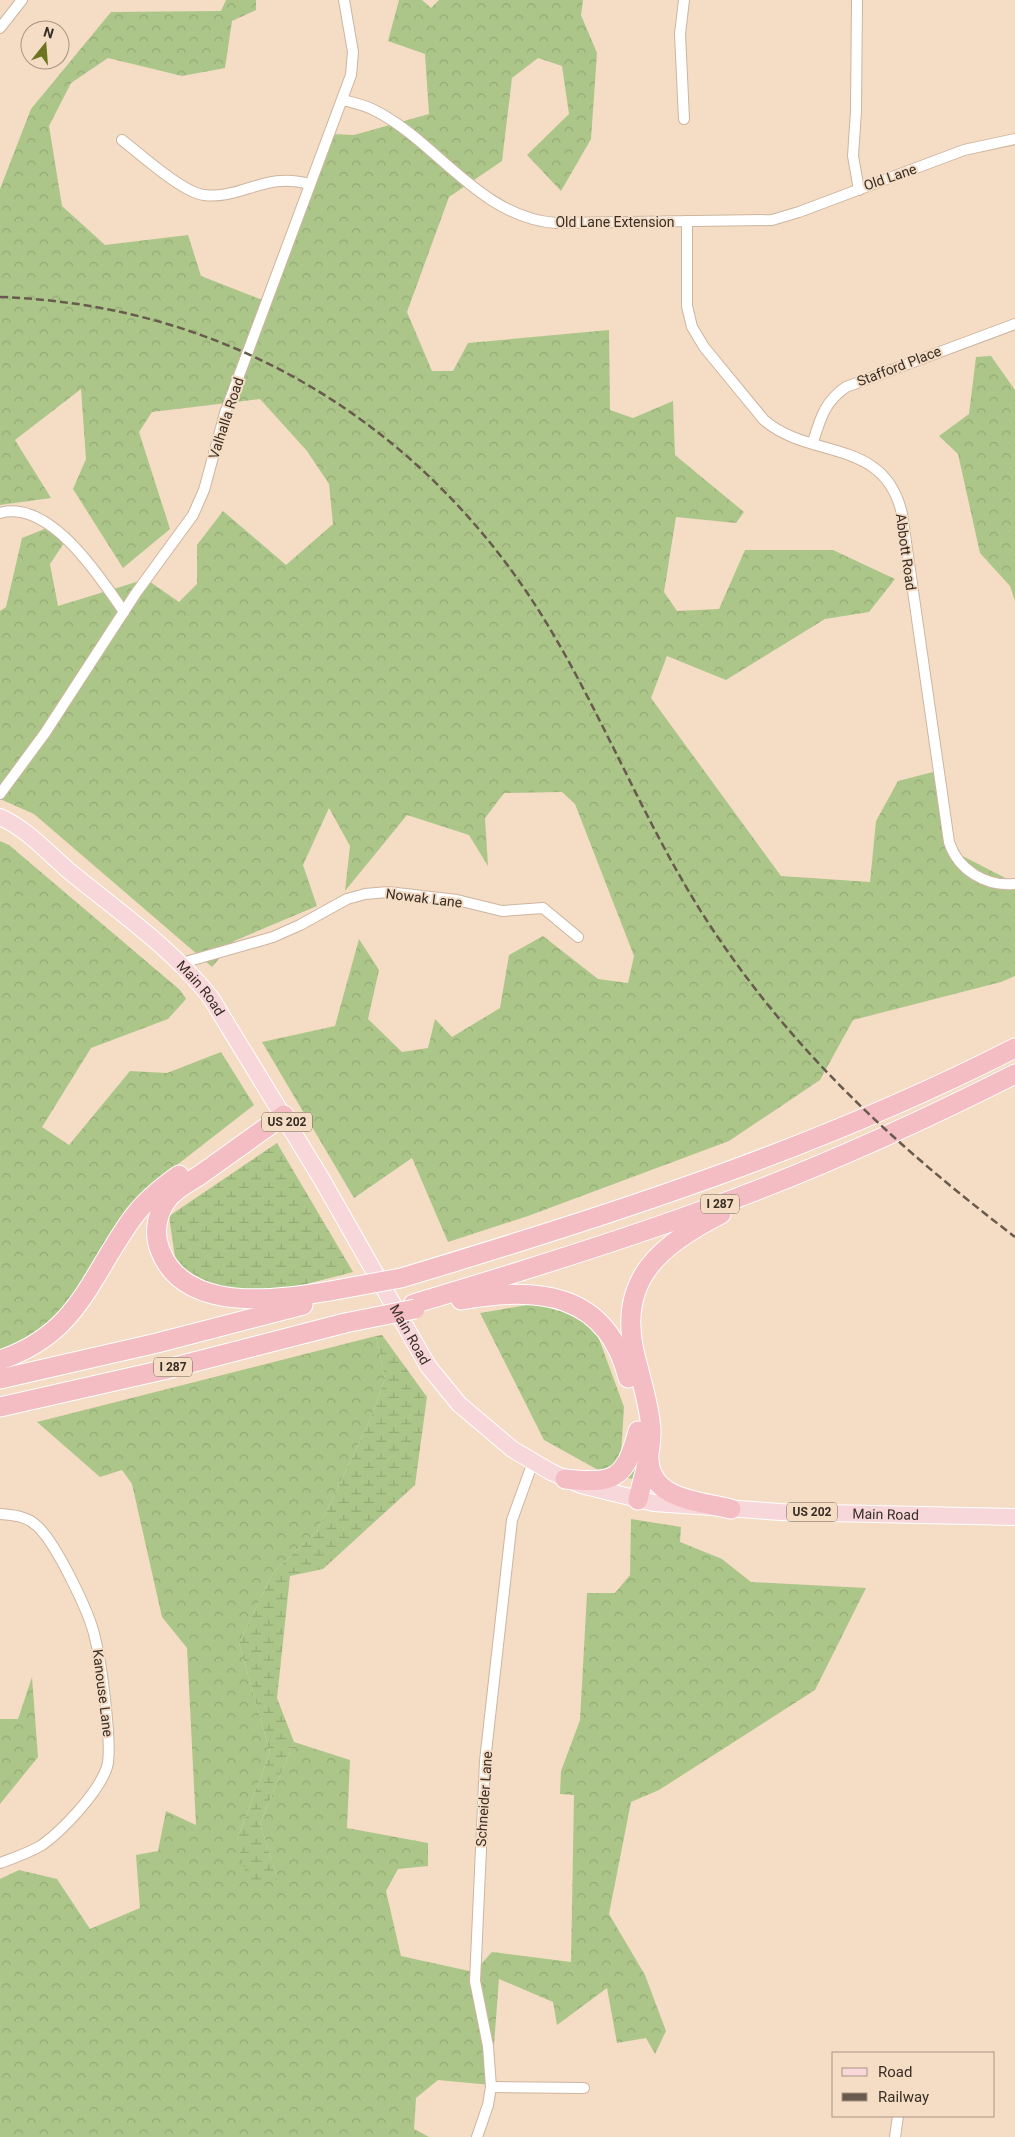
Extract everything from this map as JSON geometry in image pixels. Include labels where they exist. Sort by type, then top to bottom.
[{"type":"highway","name":"I 287","points":[[0,1379],[157,1343],[331,1294],[401,1278],[599,1217],[787,1151],[916,1096],[1015,1048]]},
{"type":"highway","name":"I 287","points":[[0,1407],[189,1363],[414,1307],[665,1224],[751,1192],[844,1154],[936,1113],[1015,1074]]},
{"type":"highway","points":[[280,1110],[170,1196],[158,1219],[156,1228],[158,1247],[168,1265],[176,1274],[196,1288],[219,1296],[273,1299],[331,1294]]},
{"type":"highway","points":[[0,1360],[41,1342],[69,1316],[85,1296],[131,1221],[148,1199],[280,1110]]},
{"type":"highway","points":[[731,1509],[676,1496],[662,1489],[652,1478],[648,1455],[650,1420],[630,1328],[635,1294],[650,1264],[665,1248],[687,1233],[844,1154]]},
{"type":"highway","points":[[414,1307],[509,1294],[549,1297],[584,1310],[611,1335],[622,1356],[635,1406],[638,1431],[633,1499]]},
{"type":"highway","points":[[565,1479],[597,1482],[613,1478],[624,1467],[638,1431]]},
{"type":"highway","points":[[633,1499],[648,1455]]},
{"type":"main road","name":"Main Road","points":[[0,817],[25,833],[182,963],[211,998],[280,1110],[428,1366],[458,1404],[499,1440],[532,1462],[565,1479],[633,1499],[670,1505],[731,1509],[1015,1517]]},
{"type":"street","points":[[0,28],[22,0]]},
{"type":"street","name":"Valhalla Road","points":[[0,794],[45,733],[124,612],[180,536],[198,505],[224,413],[342,100],[353,64],[344,0]]},
{"type":"street","points":[[684,0],[680,34],[684,119]]},
{"type":"street","name":"Old Lane","points":[[857,0],[853,156],[859,190],[964,150],[1015,139]]},
{"type":"street","name":"Old Lane Extension","points":[[342,100],[378,112],[500,206],[527,218],[556,223],[772,220],[859,190]]},
{"type":"street","points":[[122,140],[185,188],[202,196],[218,195],[284,180],[309,184]]},
{"type":"street","name":"Abbott Road","points":[[687,221],[687,306],[689,318],[698,338],[764,420],[783,434],[813,442],[861,459],[884,477],[894,492],[902,514],[949,842],[960,863],[978,878],[995,884],[1015,884]]},
{"type":"street","name":"Stafford Place","points":[[813,442],[825,407],[836,393],[846,386],[1015,324]]},
{"type":"street","points":[[0,513],[15,512],[42,520],[82,552],[124,612]]},
{"type":"street","name":"Nowak Lane","points":[[182,963],[273,937],[300,926],[347,899],[365,894],[388,892],[458,900],[502,912],[543,908],[578,936]]},
{"type":"street","name":"Schneider Lane","points":[[476,2137],[488,2105],[491,2087],[488,2046],[475,1981],[485,1760],[512,1520],[532,1462]]},
{"type":"street","name":"Kanouse Lane","points":[[0,1514],[23,1518],[41,1529],[53,1546],[89,1618],[96,1638],[109,1747],[108,1765],[99,1784],[60,1830],[29,1852],[0,1863]]},
{"type":"street","points":[[491,2087],[584,2088]]},
{"type":"street","points":[[895,2137],[898,2117]]},
{"type":"green space","points":[[226,0],[256,0],[256,10],[232,21],[225,68],[182,76],[108,58],[71,83],[49,126],[62,206],[105,245],[188,235],[201,276],[265,301],[333,134],[354,135],[429,114],[425,54],[388,41],[399,0],[422,0],[431,8],[439,0],[583,0],[581,15],[597,53],[591,139],[561,191],[527,155],[569,114],[562,66],[538,58],[512,78],[502,161],[449,197],[407,312],[432,371],[453,371],[468,343],[609,330],[610,410],[633,418],[673,401],[675,455],[744,512],[736,523],[676,517],[664,592],[677,611],[719,609],[745,550],[833,550],[895,579],[869,612],[825,619],[726,680],[667,656],[651,698],[781,876],[870,882],[876,821],[898,781],[937,771],[951,850],[1015,883],[1015,976],[1001,982],[853,1020],[820,1080],[729,1141],[528,1216],[448,1242],[412,1158],[354,1198],[262,1042],[335,1026],[359,939],[379,970],[368,1019],[402,1052],[428,1048],[435,1019],[452,1037],[500,1008],[509,955],[543,936],[598,979],[628,983],[634,956],[575,804],[562,792],[504,793],[485,818],[488,866],[469,835],[407,815],[345,891],[350,846],[329,808],[303,865],[317,906],[234,941],[212,967],[34,814],[0,799],[0,611],[6,607],[22,538],[57,524],[70,534],[50,564],[58,606],[146,579],[179,602],[197,584],[197,545],[223,511],[286,565],[333,524],[329,484],[307,451],[260,399],[152,412],[139,432],[170,529],[123,568],[73,489],[86,459],[81,389],[15,440],[51,498],[0,505],[0,189],[31,109],[63,70],[70,70],[70,62],[111,12],[221,11]]},
{"type":"green space","points":[[991,356],[1015,390],[1015,601],[1010,586],[980,553],[958,454],[939,436],[969,414],[976,357]]},
{"type":"green space","points":[[0,841],[9,845],[180,990],[186,999],[168,1019],[91,1048],[42,1127],[69,1145],[130,1071],[167,1073],[221,1052],[254,1105],[155,1182],[79,1291],[55,1318],[24,1341],[0,1355]]},
{"type":"green space","points":[[277,1143],[353,1272],[268,1294],[219,1289],[176,1264],[169,1216]]},
{"type":"green space","points":[[545,1302],[595,1328],[624,1407],[621,1454],[653,1484],[600,1471],[544,1440],[480,1313]]},
{"type":"green space","points":[[382,1335],[427,1397],[415,1485],[323,1569],[290,1576],[277,1698],[294,1742],[260,1824],[278,1880],[248,1883],[237,1840],[270,1752],[239,1643],[273,1573],[317,1531],[370,1420],[385,1379],[376,1336]]},
{"type":"green space","points":[[376,1336],[385,1379],[370,1420],[317,1531],[273,1573],[239,1643],[270,1752],[237,1840],[278,1880],[260,1824],[294,1742],[350,1760],[347,1828],[428,1843],[428,1866],[398,1869],[386,1891],[401,1956],[474,1972],[492,1952],[571,1962],[574,1795],[560,1794],[561,1771],[580,1720],[587,1593],[615,1593],[630,1575],[631,1519],[681,1527],[680,1542],[722,1559],[751,1582],[866,1588],[815,1690],[659,1790],[631,1802],[609,1914],[645,1975],[666,2031],[655,2054],[646,2038],[617,2043],[607,1988],[557,2025],[553,2002],[499,1979],[491,2085],[438,2080],[416,2098],[414,2129],[429,2137],[0,2137],[0,1879],[19,1870],[57,1879],[90,1929],[140,1908],[136,1855],[158,1851],[166,1811],[196,1825],[187,1648],[162,1617],[132,1484],[122,1470],[100,1477],[37,1422]]},
{"type":"green space","points":[[32,1677],[38,1757],[0,1804],[0,1719],[18,1719]]},
{"type":"railway","points":[[0,297],[87,306],[171,325],[249,355],[323,394],[391,443],[453,500],[508,566],[556,639],[669,857],[711,927],[743,973],[812,1057],[888,1132],[929,1168],[1015,1237]]}]
